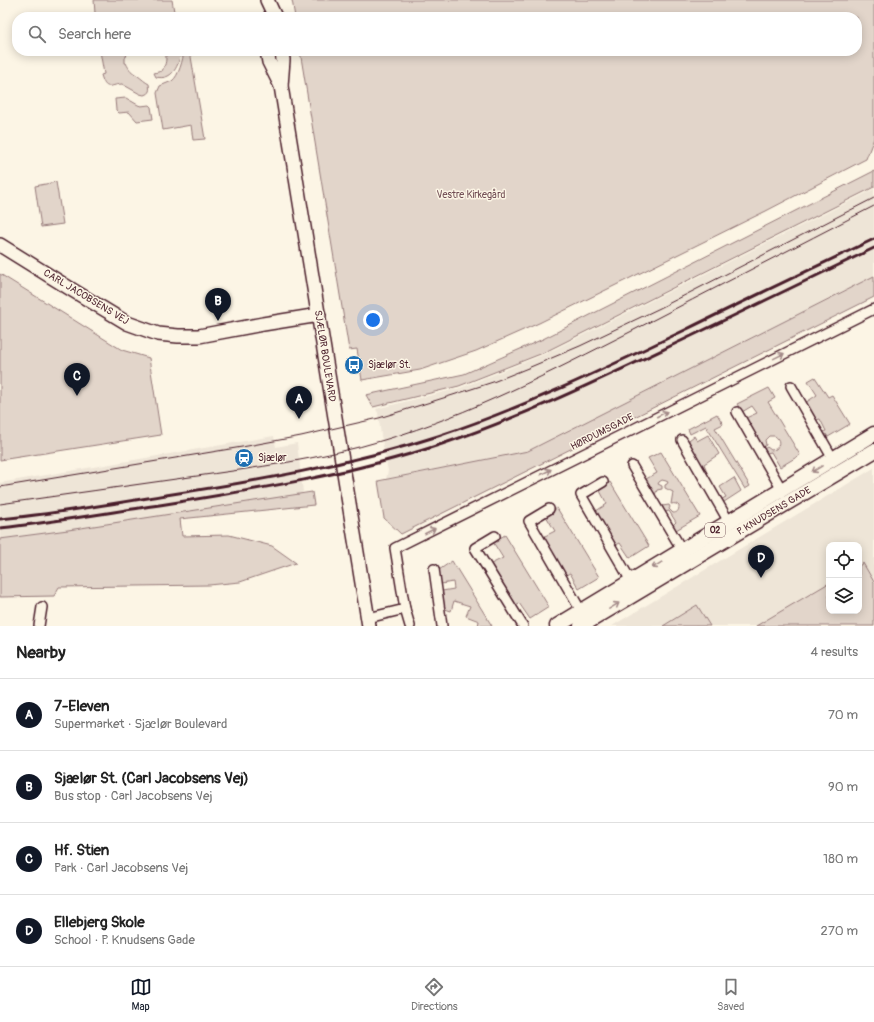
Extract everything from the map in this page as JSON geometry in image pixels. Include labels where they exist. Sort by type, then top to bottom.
[{"type":"main road","name":"P. KNUDSENS GADE","points":[[587,621],[631,581],[874,434]]},
{"type":"main road","name":"P. KNUDSENS GADE","points":[[556,626],[587,621],[874,451]]},
{"type":"street","points":[[265,12],[267,0]]},
{"type":"street","points":[[267,0],[273,12]]},
{"type":"street","name":"SJÆLØR BOULEVARD","points":[[268,56],[269,62],[281,86]]},
{"type":"street","name":"SJÆLØR BOULEVARD","points":[[283,56],[281,86],[369,622]]},
{"type":"street","name":"CARL JACOBSENS VEJ","points":[[0,245],[74,292],[127,323],[158,334],[199,336],[319,315]]},
{"type":"street","name":"HØRDUMSGADE","points":[[410,626],[405,609],[395,548],[874,309]]},
{"type":"street","points":[[791,386],[833,459]]},
{"type":"street","name":"P. KNUDSENS GADE","points":[[737,412],[782,490]]},
{"type":"street","name":"P. KNUDSENS GADE","points":[[682,440],[729,522]]},
{"type":"street","points":[[632,466],[682,550]]},
{"type":"street","points":[[603,482],[581,495],[631,581]]},
{"type":"street","points":[[549,509],[529,521],[587,621]]},
{"type":"street","points":[[495,536],[475,548],[523,626]]},
{"type":"street","points":[[434,569],[442,626]]},
{"type":"street","points":[[39,626],[42,607]]},
{"type":"street","points":[[369,622],[405,609]]},
{"type":"shaded area","points":[[874,189],[874,276],[528,451],[386,479],[388,471],[378,413],[376,409],[460,388],[545,354]]},
{"type":"shaded area","points":[[274,436],[276,447],[297,443],[303,492],[298,495],[0,539],[0,483]]},
{"type":"shaded area","points":[[874,468],[874,626],[612,626]]},
{"type":"green space","points":[[94,0],[172,0],[174,12],[95,12]]},
{"type":"green space","name":"Vestre Kirkegård","points":[[292,0],[874,0],[874,138],[866,159],[766,211],[539,323],[476,351],[420,370],[362,380],[357,349],[349,350],[301,56],[862,56],[862,12],[294,12]]},
{"type":"green space","points":[[101,56],[126,56],[125,63],[132,72],[149,84],[149,90],[144,95],[122,84],[106,86],[101,75],[104,74]]},
{"type":"green space","points":[[166,56],[180,56],[177,66],[171,74],[162,78],[156,77],[154,73],[162,71]]},
{"type":"green space","points":[[183,56],[191,56],[205,139],[193,140],[191,125],[163,130],[157,93],[160,86],[174,79],[182,63]]},
{"type":"green space","points":[[126,98],[141,106],[149,105],[151,107],[153,119],[137,121],[129,112],[119,113],[116,110],[115,99]]},
{"type":"green space","points":[[874,171],[874,187],[543,353],[459,386],[373,407],[366,395],[464,374],[543,339]]},
{"type":"green space","points":[[56,182],[63,224],[41,227],[35,186]]},
{"type":"green space","points":[[0,274],[122,350],[149,358],[161,435],[0,460]]},
{"type":"green space","points":[[874,276],[874,297],[401,534],[384,518],[378,481],[528,451]]},
{"type":"green space","points":[[815,377],[828,397],[832,395],[850,424],[828,437],[826,434],[824,435],[823,432],[826,431],[820,419],[816,420],[805,403],[817,395],[808,381]]},
{"type":"green space","points":[[769,388],[775,398],[768,402],[800,455],[780,467],[771,452],[767,453],[764,449],[767,447],[771,450],[776,449],[779,444],[778,439],[775,436],[769,436],[765,440],[766,445],[763,447],[746,418],[757,413],[752,406],[742,412],[737,404]]},
{"type":"green space","points":[[717,414],[723,424],[715,428],[750,486],[745,489],[706,426],[690,434],[688,429]]},
{"type":"green space","points":[[708,435],[719,454],[704,464],[706,469],[704,470],[689,443],[689,440],[694,436],[697,441]]},
{"type":"green space","points":[[661,452],[700,516],[676,530],[673,525],[676,522],[669,511],[665,512],[662,506],[669,505],[669,509],[673,513],[677,512],[679,509],[679,506],[671,504],[673,492],[665,488],[665,485],[668,482],[662,480],[659,482],[658,484],[662,486],[662,489],[657,490],[655,495],[646,479],[657,473],[648,458]]},
{"type":"green space","points":[[734,478],[741,491],[724,502],[722,499],[726,497],[720,487]]},
{"type":"green space","points":[[610,482],[649,546],[630,558],[620,543],[616,545],[596,511],[607,504],[599,489]]},
{"type":"green space","points":[[312,492],[314,505],[180,519],[182,536],[229,535],[272,546],[296,563],[240,582],[209,585],[59,587],[54,596],[0,597],[0,539],[68,530]]},
{"type":"green space","points":[[557,508],[599,577],[579,589],[570,573],[566,575],[543,537],[555,531],[546,516]]},
{"type":"green space","points":[[505,535],[549,607],[530,619],[519,603],[516,605],[491,564],[503,558],[493,542]]},
{"type":"green space","points":[[452,561],[492,626],[478,626],[479,621],[466,616],[470,606],[454,601],[451,611],[445,609],[442,591],[454,589],[453,582],[441,584],[439,570]]},
{"type":"green space","points":[[863,563],[874,582],[874,626],[756,626],[826,585],[826,614],[862,614]]},
{"type":"green space","points":[[697,605],[710,626],[663,626]]},
{"type":"tram line","points":[[0,487],[301,436],[379,418],[493,382],[580,346],[660,308],[874,198]]},
{"type":"tram line","points":[[0,504],[239,470],[312,458],[360,447],[416,430],[479,405],[541,377],[874,206]]},
{"type":"railway","points":[[0,519],[83,508],[269,478],[337,464],[438,436],[501,413],[594,373],[874,239]]},
{"type":"railway","points":[[0,528],[166,504],[305,480],[408,455],[473,433],[534,409],[681,341],[874,248]]},
{"type":"place","name":"Sjælør St. (Carl Jacobsens Vej)","points":[[218,321]]},
{"type":"place","name":"Sjælør St.","points":[[354,365]]},
{"type":"place","name":"Hf. Stien","points":[[77,396]]},
{"type":"place","name":"7-Eleven","points":[[299,419]]},
{"type":"place","name":"Sjælør","points":[[244,458]]},
{"type":"place","name":"Ellebjerg Skole","points":[[761,578]]}]
